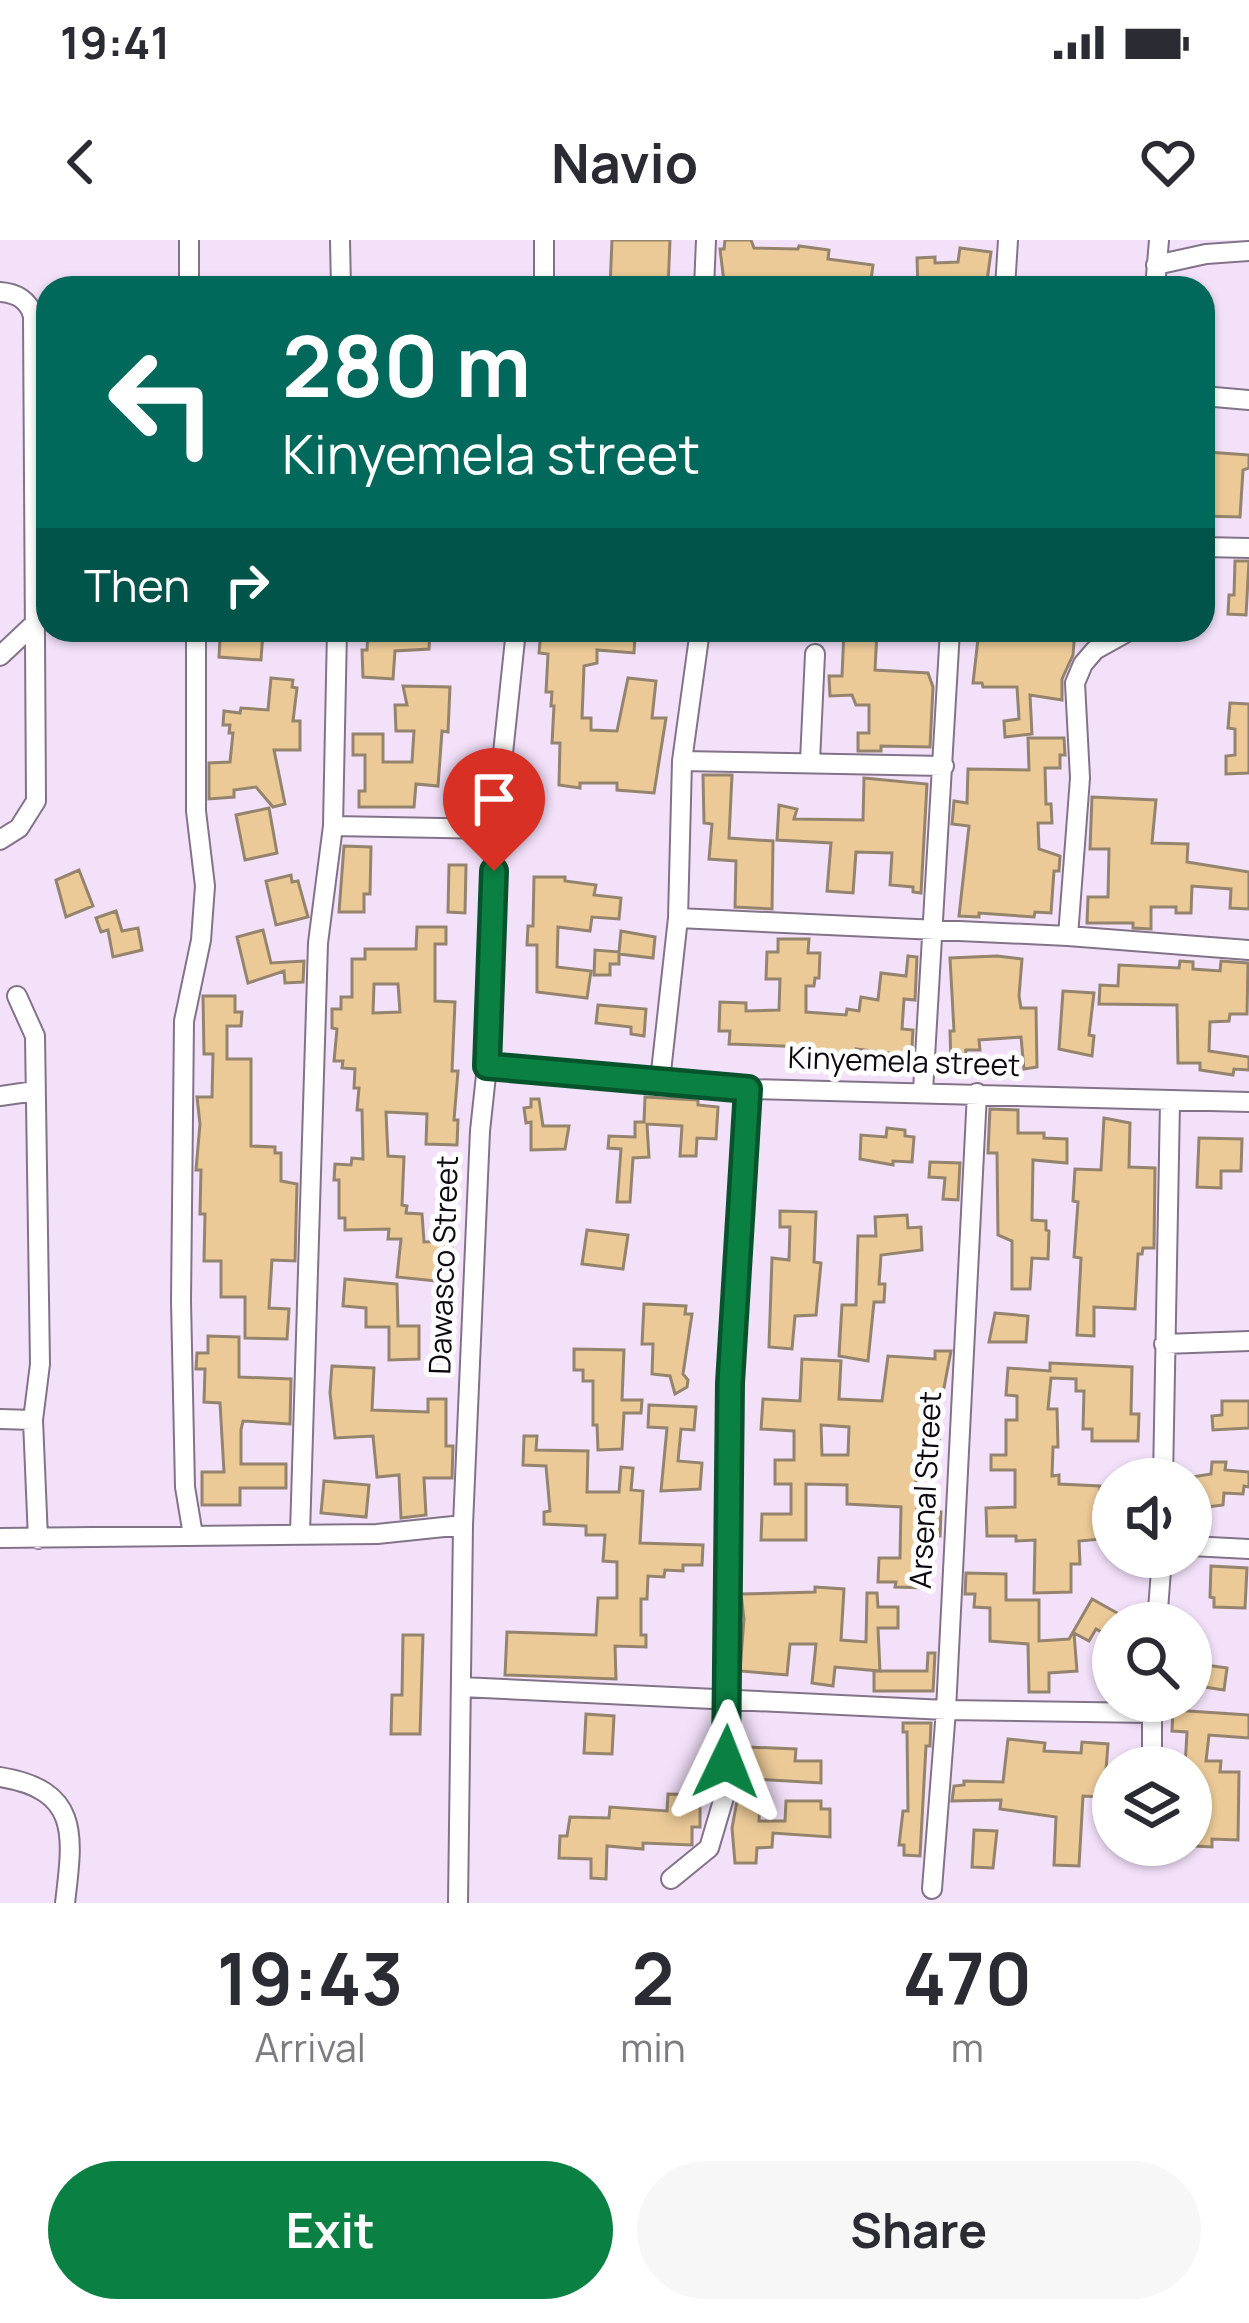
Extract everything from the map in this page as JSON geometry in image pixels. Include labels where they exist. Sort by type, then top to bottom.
[{"type":"street","points":[[189,240],[189,276]]},
{"type":"street","points":[[340,240],[340,276]]},
{"type":"street","points":[[704,276],[706,240]]},
{"type":"street","points":[[1006,276],[1008,240]]},
{"type":"street","points":[[1156,276],[1159,240]]},
{"type":"street","points":[[543,242],[544,276]]},
{"type":"street","points":[[1156,265],[1249,251]]},
{"type":"street","points":[[0,292],[22,298],[33,316],[35,801],[19,828],[0,840]]},
{"type":"street","points":[[1215,397],[1249,400]]},
{"type":"street","points":[[1215,547],[1249,548]]},
{"type":"street","points":[[0,656],[34,624]]},
{"type":"street","points":[[193,1534],[184,1487],[181,1300],[184,1021],[201,940],[205,886],[196,811],[196,642]]},
{"type":"street","points":[[300,1533],[319,943],[333,826],[337,642]]},
{"type":"street","name":"Dawasco Street","points":[[458,1903],[463,1526],[480,1131],[487,1066],[495,829],[515,642]]},
{"type":"street","points":[[660,1081],[678,918],[682,761],[698,642]]},
{"type":"street","points":[[923,1091],[949,642]]},
{"type":"street","points":[[1068,936],[1080,778],[1075,683],[1083,664],[1109,642]]},
{"type":"street","points":[[810,761],[815,654]]},
{"type":"street","points":[[682,761],[944,766]]},
{"type":"street","points":[[333,826],[495,829]]},
{"type":"street","points":[[678,918],[1068,936],[1249,950]]},
{"type":"street","points":[[17,996],[34,1036],[40,1364],[33,1420],[38,1539]]},
{"type":"street","name":"Kinyemela street","points":[[487,1066],[748,1089],[1249,1102]]},
{"type":"street","points":[[670,1879],[709,1848],[725,1794],[730,1383],[748,1089]]},
{"type":"street","points":[[0,1096],[35,1091]]},
{"type":"street","name":"Arsenal Street","points":[[932,1889],[946,1710],[977,1094]]},
{"type":"street","points":[[1163,1458],[1170,1102]]},
{"type":"street","points":[[1164,1344],[1249,1341]]},
{"type":"street","points":[[0,1419],[33,1420]]},
{"type":"street","points":[[0,1538],[377,1534],[463,1526]]},
{"type":"street","points":[[1212,1547],[1249,1549]]},
{"type":"street","points":[[461,1687],[946,1710],[1092,1708]]},
{"type":"street","points":[[0,1777],[45,1789],[60,1804],[72,1860],[65,1903]]},
{"type":"building","points":[[612,240],[670,240],[668,276],[610,276]]},
{"type":"building","points":[[725,240],[751,240],[754,248],[829,250],[828,259],[873,265],[872,276],[723,276],[720,249]]},
{"type":"building","points":[[960,248],[991,252],[988,276],[918,276],[917,258],[958,262]]},
{"type":"building","points":[[1215,453],[1249,455],[1249,468],[1243,470],[1240,517],[1215,516]]},
{"type":"building","points":[[1235,561],[1249,561],[1246,615],[1228,614]]},
{"type":"building","points":[[220,642],[262,642],[261,660],[219,657]]},
{"type":"building","points":[[367,642],[429,642],[429,649],[395,651],[393,679],[363,677],[362,650],[367,650]]},
{"type":"building","points":[[540,642],[635,642],[634,653],[597,650],[597,663],[584,666],[582,718],[591,718],[591,730],[617,731],[628,678],[656,681],[652,718],[666,718],[654,793],[617,790],[617,783],[580,783],[580,788],[559,785],[560,743],[552,743],[554,706],[552,692],[546,692],[548,654],[539,653]]},
{"type":"building","points":[[843,642],[876,642],[875,670],[928,673],[933,687],[930,747],[881,746],[881,751],[858,751],[858,733],[869,733],[869,705],[856,705],[852,695],[830,696],[829,676],[842,676]]},
{"type":"building","points":[[978,642],[1074,642],[1062,679],[1062,700],[1030,695],[1032,734],[1005,737],[1004,721],[1019,719],[1017,687],[973,683]]},
{"type":"building","points":[[271,678],[293,680],[292,687],[297,688],[293,721],[300,721],[300,750],[274,750],[285,804],[273,807],[256,787],[234,790],[234,797],[209,799],[209,763],[230,762],[233,733],[229,733],[230,725],[223,725],[224,711],[268,710]]},
{"type":"building","points":[[403,686],[450,687],[438,786],[416,784],[414,807],[359,807],[359,791],[365,791],[365,755],[353,755],[353,734],[383,734],[383,762],[412,762],[414,731],[396,731],[395,705],[407,705]]},
{"type":"building","points":[[1230,703],[1249,704],[1249,773],[1226,774],[1226,756],[1235,755],[1235,729],[1228,728]]},
{"type":"building","points":[[1028,738],[1064,738],[1060,768],[1045,768],[1052,823],[1038,823],[1039,849],[1060,856],[1051,913],[959,916],[969,826],[952,824],[954,801],[967,803],[968,769],[1029,770]]},
{"type":"building","points":[[703,775],[732,775],[729,838],[773,841],[772,909],[735,907],[736,861],[709,859],[712,824],[704,823]]},
{"type":"building","points":[[864,778],[927,784],[921,893],[913,892],[913,887],[890,885],[892,853],[856,852],[853,893],[827,891],[831,843],[777,840],[779,805],[797,809],[794,819],[863,820]]},
{"type":"building","points":[[1092,797],[1156,800],[1152,843],[1188,844],[1187,862],[1249,872],[1249,909],[1230,908],[1231,889],[1192,886],[1191,913],[1176,913],[1176,907],[1151,907],[1151,929],[1133,928],[1133,923],[1087,923],[1088,897],[1108,897],[1109,849],[1090,849]]},
{"type":"building","points":[[269,808],[277,853],[245,860],[236,815]]},
{"type":"building","points":[[344,846],[371,847],[370,894],[364,894],[364,912],[339,912]]},
{"type":"building","points":[[449,865],[466,865],[465,913],[448,912]]},
{"type":"building","points":[[79,870],[93,906],[66,917],[56,880]]},
{"type":"building","points":[[291,875],[292,882],[298,881],[308,917],[276,925],[266,881]]},
{"type":"building","points":[[534,877],[565,877],[565,881],[596,885],[594,895],[621,898],[619,919],[592,917],[590,931],[558,927],[557,967],[591,971],[587,998],[537,992],[537,945],[527,945],[528,926],[533,926]]},
{"type":"building","points":[[116,911],[122,931],[138,928],[142,950],[113,957],[108,930],[101,932],[96,918]]},
{"type":"building","points":[[417,927],[446,927],[446,944],[435,944],[435,1001],[455,1002],[452,1071],[458,1071],[457,1145],[426,1144],[427,1114],[386,1112],[388,1156],[404,1157],[402,1205],[407,1206],[406,1213],[422,1214],[424,1242],[452,1241],[452,1279],[436,1281],[397,1277],[401,1239],[388,1239],[389,1229],[345,1230],[345,1218],[339,1218],[339,1180],[334,1180],[335,1164],[351,1165],[352,1158],[363,1159],[359,1088],[354,1088],[355,1069],[342,1068],[343,1061],[334,1061],[337,1029],[332,1028],[332,1009],[341,1009],[341,997],[352,997],[352,959],[365,959],[365,949],[416,949]],"holes":[[[374,984],[398,984],[400,1012],[373,1013]]]},
{"type":"building","points":[[263,930],[271,963],[304,961],[303,982],[285,983],[284,971],[248,983],[237,937]]},
{"type":"building","points":[[621,931],[655,937],[653,958],[619,954],[619,964],[610,964],[610,975],[594,975],[595,950],[619,952]]},
{"type":"building","points":[[778,939],[809,939],[808,953],[820,953],[819,978],[814,986],[806,986],[806,1012],[846,1015],[847,1009],[859,1011],[861,997],[878,1000],[881,973],[906,976],[908,956],[917,957],[915,1000],[904,999],[902,1029],[913,1030],[911,1062],[896,1061],[897,1054],[856,1049],[855,1056],[805,1053],[806,1047],[729,1044],[730,1031],[719,1031],[720,1002],[746,1003],[746,1011],[779,1010],[780,979],[766,979],[767,952],[778,952]]},
{"type":"building","points":[[950,958],[1022,959],[1019,996],[1021,1008],[1036,1008],[1037,1067],[1024,1069],[1021,1037],[979,1040],[980,1050],[966,1050],[964,1066],[951,1064]]},
{"type":"building","points":[[1180,961],[1193,962],[1193,969],[1220,971],[1221,961],[1248,963],[1247,1014],[1210,1022],[1209,1051],[1249,1057],[1249,1070],[1234,1069],[1233,1075],[1200,1070],[1200,1063],[1178,1063],[1177,1005],[1099,1004],[1100,985],[1118,986],[1119,965],[1179,968]]},
{"type":"building","points":[[1063,991],[1094,993],[1089,1035],[1094,1036],[1092,1056],[1059,1049]]},
{"type":"building","points":[[203,996],[235,996],[235,1012],[242,1012],[241,1026],[227,1026],[227,1059],[251,1059],[251,1146],[275,1147],[275,1153],[281,1153],[281,1181],[297,1184],[295,1261],[272,1260],[269,1308],[289,1309],[287,1339],[245,1338],[245,1297],[221,1297],[221,1261],[204,1261],[205,1214],[200,1214],[201,1170],[196,1170],[197,1097],[212,1097],[213,1054],[204,1054]]},
{"type":"building","points":[[598,1005],[646,1009],[644,1036],[631,1034],[631,1027],[596,1023]]},
{"type":"building","points":[[645,1097],[698,1100],[698,1105],[718,1107],[716,1139],[697,1138],[696,1156],[680,1156],[682,1126],[647,1124],[649,1157],[633,1158],[630,1202],[617,1202],[621,1149],[608,1148],[609,1136],[635,1137],[635,1122],[644,1122]]},
{"type":"building","points":[[531,1099],[539,1099],[543,1126],[569,1126],[565,1149],[531,1150],[531,1122],[526,1123],[524,1108],[531,1107]]},
{"type":"building","points":[[990,1109],[1018,1110],[1018,1133],[1067,1139],[1067,1163],[1033,1160],[1032,1220],[1046,1221],[1049,1231],[1048,1259],[1032,1258],[1030,1289],[1012,1289],[1012,1241],[998,1235],[997,1153],[988,1153]]},
{"type":"building","points":[[1104,1118],[1130,1123],[1129,1167],[1155,1168],[1154,1248],[1143,1248],[1138,1254],[1135,1309],[1094,1307],[1094,1336],[1077,1335],[1081,1258],[1074,1257],[1075,1169],[1101,1170]]},
{"type":"building","points":[[887,1128],[905,1130],[905,1136],[914,1137],[912,1162],[893,1161],[893,1165],[860,1159],[861,1135],[886,1137]]},
{"type":"building","points":[[1199,1138],[1242,1139],[1241,1171],[1221,1171],[1221,1188],[1197,1187]]},
{"type":"building","points":[[930,1162],[960,1163],[958,1200],[943,1199],[945,1178],[929,1177]]},
{"type":"building","points":[[780,1211],[816,1212],[814,1262],[821,1263],[816,1315],[795,1316],[792,1349],[769,1347],[772,1258],[789,1260],[790,1227],[780,1227]]},
{"type":"building","points":[[907,1215],[908,1228],[921,1227],[922,1250],[881,1255],[879,1284],[885,1284],[884,1302],[874,1302],[868,1361],[839,1356],[842,1305],[856,1305],[858,1236],[876,1236],[875,1217]]},
{"type":"building","points":[[587,1230],[628,1235],[623,1269],[582,1264]]},
{"type":"building","points":[[345,1279],[397,1284],[398,1326],[419,1326],[419,1359],[389,1360],[389,1327],[366,1327],[366,1308],[343,1306]]},
{"type":"building","points":[[644,1304],[686,1306],[685,1314],[692,1314],[683,1374],[687,1387],[675,1394],[670,1376],[652,1374],[653,1344],[642,1344]]},
{"type":"building","points":[[995,1313],[1028,1316],[1026,1342],[989,1342]]},
{"type":"building","points":[[208,1336],[239,1337],[239,1377],[291,1379],[290,1424],[243,1421],[241,1430],[241,1464],[286,1464],[286,1488],[240,1488],[240,1505],[202,1505],[202,1472],[224,1472],[220,1403],[204,1402],[205,1369],[196,1369],[197,1353],[208,1353]]},
{"type":"building","points":[[574,1349],[624,1350],[622,1400],[642,1400],[641,1413],[624,1413],[622,1449],[598,1450],[593,1381],[583,1381],[583,1370],[574,1370]]},
{"type":"building","points":[[935,1351],[951,1351],[942,1398],[929,1397],[926,1426],[941,1428],[939,1441],[932,1440],[927,1451],[928,1476],[916,1476],[917,1512],[941,1512],[940,1536],[930,1536],[929,1588],[878,1582],[879,1558],[900,1558],[901,1507],[847,1504],[847,1485],[806,1484],[806,1540],[761,1540],[762,1514],[791,1514],[791,1484],[775,1484],[775,1460],[794,1460],[794,1431],[761,1429],[763,1399],[800,1401],[802,1359],[841,1361],[839,1399],[882,1401],[888,1356],[935,1359]],"holes":[[[821,1425],[849,1427],[848,1455],[822,1455]]]},
{"type":"building","points":[[1050,1363],[1132,1367],[1131,1414],[1139,1414],[1138,1441],[1092,1441],[1092,1429],[1083,1429],[1084,1391],[1076,1391],[1076,1379],[1051,1378],[1048,1409],[1057,1409],[1058,1447],[1053,1447],[1052,1476],[1059,1475],[1059,1484],[1092,1486],[1092,1540],[1079,1541],[1080,1564],[1071,1564],[1071,1592],[1034,1593],[1035,1540],[987,1536],[986,1508],[1015,1507],[1015,1470],[991,1470],[991,1455],[1006,1455],[1006,1420],[1017,1420],[1017,1396],[1006,1395],[1008,1368],[1050,1371]]},
{"type":"building","points":[[332,1366],[374,1368],[372,1410],[428,1412],[428,1399],[446,1399],[452,1478],[424,1478],[426,1515],[401,1518],[399,1475],[377,1477],[373,1436],[335,1438]]},
{"type":"building","points":[[1222,1401],[1249,1401],[1249,1428],[1213,1430],[1212,1416],[1222,1415]]},
{"type":"building","points":[[649,1405],[696,1407],[694,1430],[681,1429],[678,1461],[702,1463],[700,1489],[661,1491],[667,1428],[648,1427]]},
{"type":"building","points":[[524,1436],[537,1436],[536,1450],[588,1451],[587,1492],[619,1492],[621,1467],[633,1468],[631,1490],[643,1491],[640,1543],[703,1545],[702,1565],[665,1570],[664,1577],[648,1576],[647,1599],[641,1599],[641,1635],[646,1635],[646,1647],[615,1646],[616,1679],[505,1675],[507,1632],[596,1635],[598,1598],[617,1598],[617,1562],[603,1561],[605,1535],[586,1535],[586,1526],[544,1524],[544,1512],[550,1511],[546,1466],[523,1465]]},
{"type":"building","points":[[1212,1462],[1226,1462],[1225,1470],[1249,1472],[1249,1487],[1244,1486],[1243,1494],[1224,1493],[1223,1505],[1212,1506]]},
{"type":"building","points":[[324,1481],[369,1485],[366,1517],[321,1513]]},
{"type":"building","points":[[1212,1566],[1247,1568],[1245,1608],[1214,1607]]},
{"type":"building","points":[[966,1573],[1006,1574],[1006,1600],[1039,1600],[1039,1641],[1069,1639],[1092,1599],[1097,1602],[1092,1602],[1089,1641],[1074,1633],[1077,1671],[1049,1673],[1049,1692],[1029,1692],[1028,1644],[990,1641],[990,1608],[974,1607],[975,1594],[965,1594]]},
{"type":"building","points":[[815,1587],[844,1589],[841,1640],[866,1642],[867,1593],[877,1593],[878,1607],[898,1607],[898,1628],[878,1628],[880,1671],[835,1667],[833,1686],[812,1683],[816,1644],[790,1644],[787,1675],[740,1671],[741,1594],[815,1592]]},
{"type":"building","points":[[403,1635],[423,1635],[420,1734],[391,1734],[392,1695],[402,1695]]},
{"type":"building","points":[[928,1653],[935,1653],[933,1691],[874,1691],[874,1671],[927,1671]]},
{"type":"building","points":[[1212,1666],[1227,1668],[1224,1690],[1212,1688]]},
{"type":"building","points":[[1212,1713],[1249,1715],[1249,1738],[1209,1735],[1208,1746],[1186,1746],[1187,1732],[1172,1731],[1172,1722],[1212,1722]]},
{"type":"building","points":[[586,1714],[614,1716],[612,1754],[584,1753]]},
{"type":"building","points":[[903,1723],[931,1723],[920,1856],[904,1855],[904,1845],[899,1845],[903,1811],[908,1811]]},
{"type":"building","points":[[1008,1739],[1045,1743],[1044,1751],[1081,1753],[1082,1742],[1108,1744],[1092,1746],[1092,1796],[1083,1796],[1079,1866],[1054,1865],[1056,1817],[1000,1809],[1001,1800],[952,1801],[954,1786],[964,1781],[1003,1782]]},
{"type":"building","points":[[747,1747],[796,1749],[795,1761],[821,1761],[821,1783],[739,1778],[741,1753],[747,1753]]},
{"type":"building","points":[[1212,1761],[1221,1761],[1220,1772],[1239,1772],[1238,1840],[1212,1839]]},
{"type":"building","points":[[668,1794],[700,1795],[700,1827],[692,1827],[692,1845],[607,1846],[606,1879],[591,1878],[591,1859],[559,1858],[560,1836],[567,1836],[570,1817],[609,1818],[610,1807],[667,1811]]},
{"type":"building","points":[[737,1801],[760,1801],[759,1821],[785,1821],[786,1801],[821,1801],[821,1809],[830,1809],[830,1837],[773,1833],[772,1847],[757,1848],[756,1863],[735,1863],[732,1828]]},
{"type":"building","points":[[974,1830],[997,1831],[993,1868],[972,1867]]},
{"type":"route","points":[[494,871],[487,1066],[748,1089],[730,1383],[726,1762]]}]
